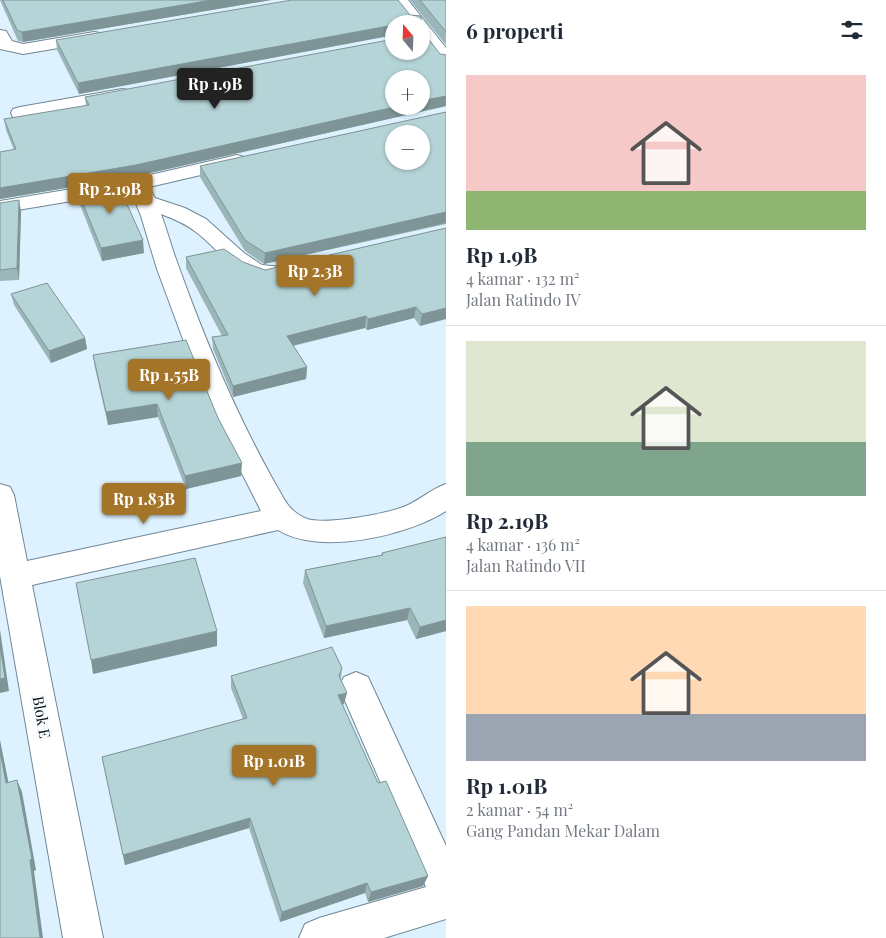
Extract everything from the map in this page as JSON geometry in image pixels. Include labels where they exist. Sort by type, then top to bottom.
[{"type":"street","points":[[400,0],[411,15]]},
{"type":"street","points":[[0,35],[6,45],[23,49],[114,34]]},
{"type":"street","points":[[430,40],[446,59]]},
{"type":"street","points":[[20,113],[134,92]]},
{"type":"street","points":[[0,207],[142,193],[257,156]]},
{"type":"street","points":[[142,193],[204,227],[246,266],[256,272],[272,273],[291,268]]},
{"type":"street","points":[[142,193],[197,347],[242,450],[281,518],[310,532],[336,532],[399,521],[417,515],[433,507],[446,495]]},
{"type":"street","name":"Blok E","points":[[0,495],[82,938]]},
{"type":"street","points":[[16,576],[281,518]]},
{"type":"street","points":[[356,687],[446,889]]},
{"type":"street","points":[[318,938],[446,900]]},
{"type":"building","points":[[3,0],[212,0],[22,32],[17,30]]},
{"type":"building","points":[[292,0],[398,0],[410,15],[385,15],[385,27],[78,83],[56,40]]},
{"type":"building","points":[[420,0],[446,0],[446,32]]},
{"type":"building","points":[[385,41],[385,60],[430,60],[430,41],[440,54],[446,55],[446,96],[430,99],[430,70],[385,70],[385,109],[136,165],[0,188],[0,152],[16,149],[4,119],[89,105],[85,97]]},
{"type":"building","points":[[446,112],[446,212],[265,253],[245,240],[200,166],[385,125],[385,170],[430,170],[430,125],[387,125]]},
{"type":"building","points":[[117,182],[143,240],[101,248],[77,189]]},
{"type":"building","points":[[19,200],[17,268],[0,270],[0,203]]},
{"type":"building","points":[[446,228],[446,308],[422,314],[416,307],[368,319],[366,316],[287,336],[307,367],[233,386],[212,337],[228,335],[186,257],[224,249],[243,262],[265,270]]},
{"type":"building","points":[[47,283],[85,338],[49,351],[11,294]]},
{"type":"building","points":[[186,340],[218,418],[242,463],[185,476],[157,404],[106,412],[93,355]]},
{"type":"building","points":[[446,537],[446,620],[420,627],[410,608],[326,626],[305,570],[383,555],[382,553]]},
{"type":"building","points":[[195,558],[217,631],[91,660],[76,583]]},
{"type":"building","points":[[0,645],[5,678],[0,679]]},
{"type":"building","points":[[332,647],[342,668],[339,676],[347,693],[338,695],[378,783],[386,781],[428,876],[371,892],[367,883],[282,912],[250,818],[123,855],[102,757],[247,718],[231,676]]},
{"type":"building","points":[[0,751],[6,783],[17,780],[32,859],[30,860],[40,938],[0,938]]}]
